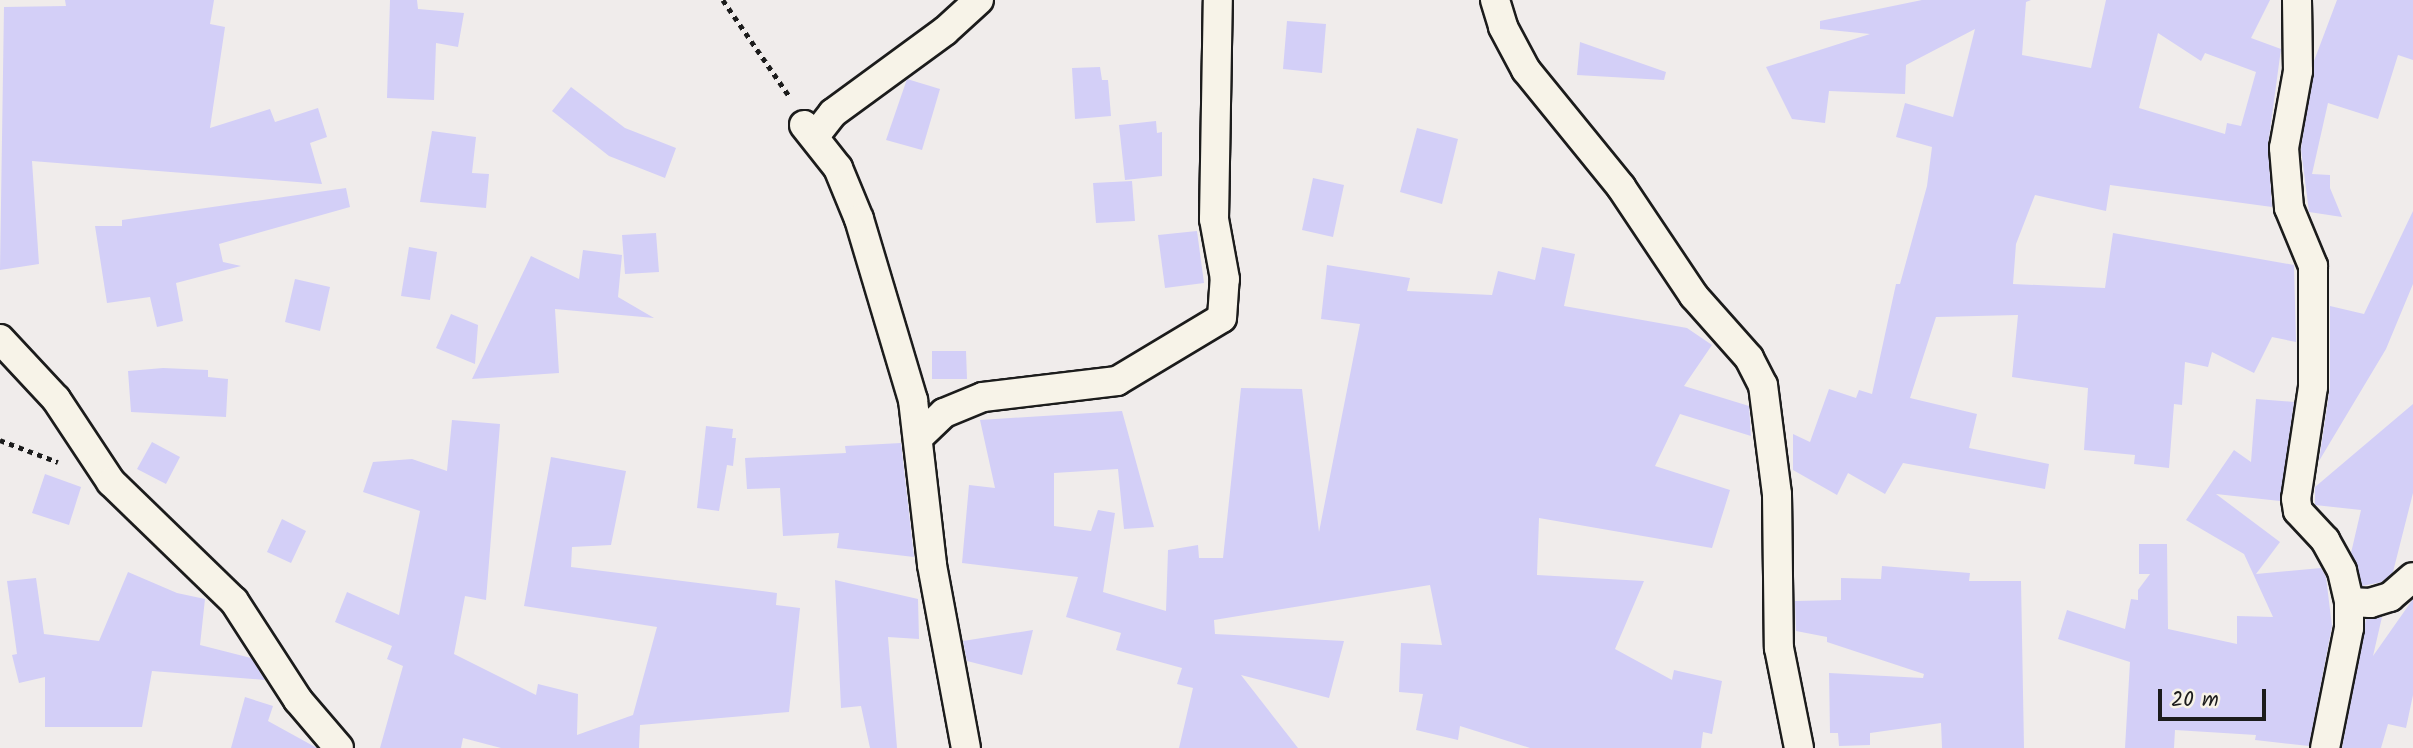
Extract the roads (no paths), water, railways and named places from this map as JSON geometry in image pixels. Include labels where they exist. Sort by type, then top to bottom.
[{"type":"street","points":[[966,748],[932,565],[920,436],[859,219],[838,168],[810,131],[945,31],[979,0]]},
{"type":"street","points":[[920,436],[944,413],[983,397],[1117,381],[1222,318],[1226,279],[1214,219],[1218,0]]},
{"type":"street","points":[[1495,0],[1503,27],[1526,70],[1621,187],[1694,296],[1749,358],[1763,385],[1777,495],[1779,648],[1799,748]]},
{"type":"street","points":[[2297,0],[2298,71],[2284,148],[2289,208],[2313,266],[2313,387],[2296,499],[2298,511],[2325,540],[2342,571],[2349,603],[2349,628],[2325,748]]},
{"type":"street","points":[[0,339],[56,399],[111,482],[234,601],[298,700],[339,748]]},
{"type":"street","points":[[2349,603],[2370,603],[2390,597],[2413,577]]}]
